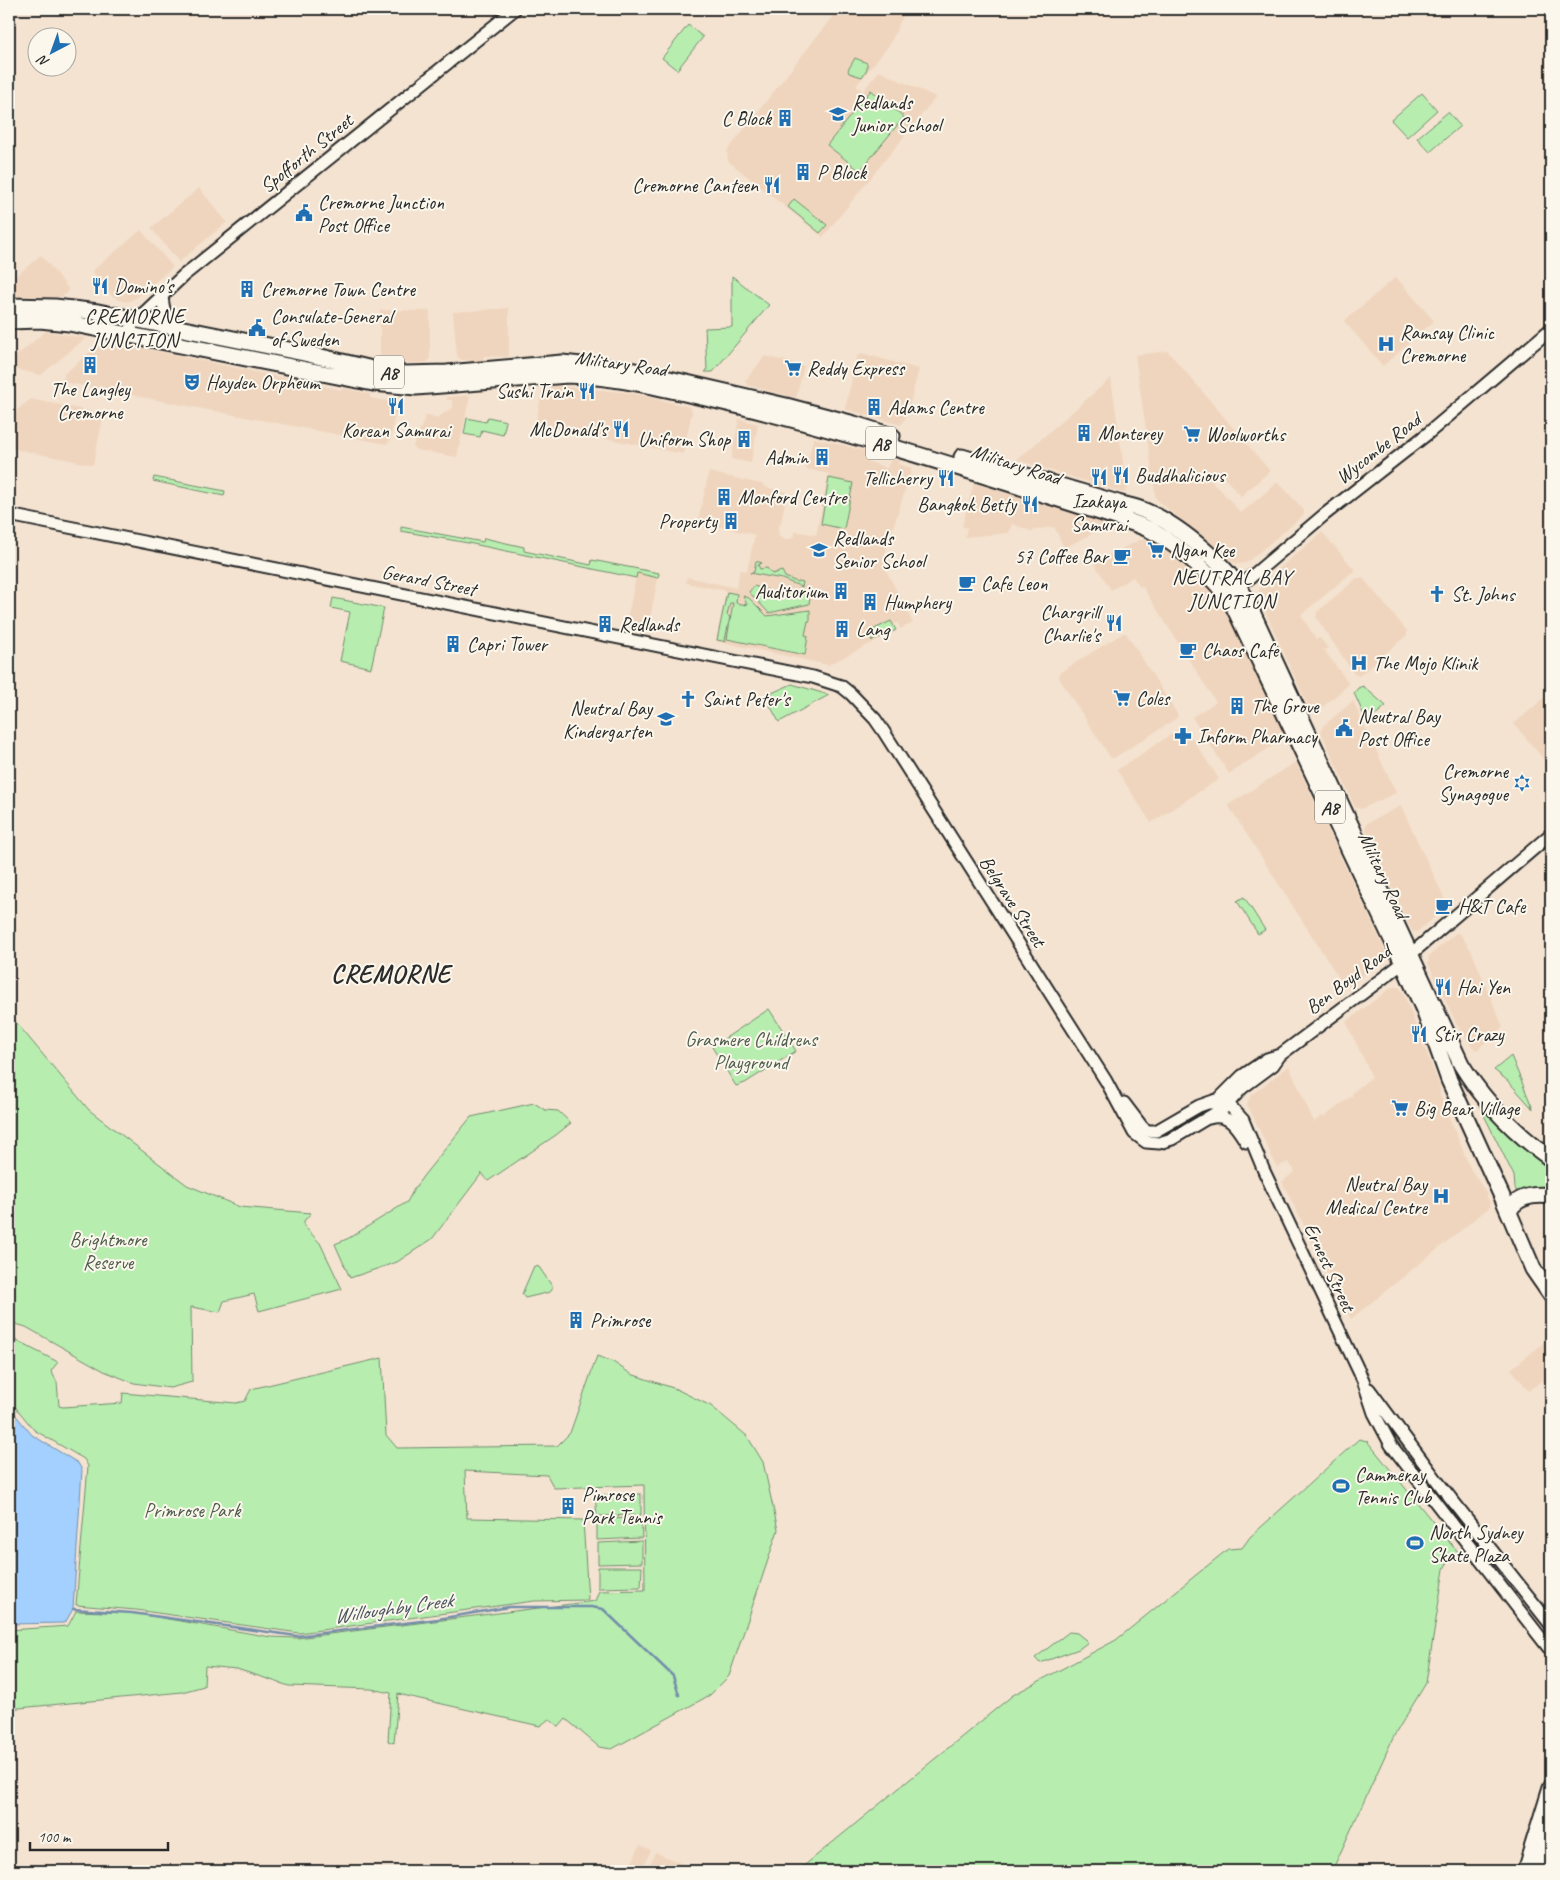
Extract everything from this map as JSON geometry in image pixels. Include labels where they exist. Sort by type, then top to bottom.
[{"type":"highway","name":"Military Road","points":[[9,306],[55,307],[98,312],[132,327],[373,383],[408,386],[468,384],[534,376],[568,375],[627,380],[663,388],[808,423],[902,449],[1142,526],[1160,535],[1216,582],[1232,590]]},
{"type":"highway","name":"Military Road","points":[[9,321],[40,320],[179,329],[304,353],[380,371],[429,374],[572,363],[637,371],[854,424],[1137,508],[1160,519],[1186,537],[1223,568],[1407,958],[1461,1064],[1485,1099],[1498,1114],[1525,1139],[1551,1159]]},
{"type":"highway","name":"Military Road","points":[[1407,958],[1449,1080],[1509,1211],[1533,1269],[1551,1295]]},
{"type":"highway","points":[[1469,1076],[1466,1085],[1467,1097],[1473,1112],[1475,1136]]},
{"type":"highway","points":[[1509,1211],[1515,1203],[1527,1197],[1538,1195],[1551,1196]]},
{"type":"highway","points":[[1526,1868],[1551,1787]]},
{"type":"highway","points":[[1541,1871],[1551,1824]]},
{"type":"main road","name":"Spofforth Street","points":[[132,327],[162,295],[515,9]]},
{"type":"main road","points":[[162,295],[165,315],[170,323],[179,329]]},
{"type":"main road","name":"Wycombe Road","points":[[1232,590],[1324,515],[1426,436],[1551,329]]},
{"type":"main road","name":"Gerard Street","points":[[9,515],[646,642],[813,677],[841,686]]},
{"type":"main road","name":"Belgrave Street","points":[[841,686],[864,707],[884,732],[1106,1080],[1132,1129],[1146,1142]]},
{"type":"main road","name":"Ben Boyd Road","points":[[1146,1142],[1156,1144],[1169,1140],[1228,1106],[1242,1088],[1273,1065],[1280,1055],[1407,958],[1551,834]]},
{"type":"main road","name":"Ben Boyd Road","points":[[1146,1142],[1163,1128],[1193,1110],[1221,1098],[1238,1080],[1267,1059],[1280,1055]]},
{"type":"main road","points":[[1106,1080],[1141,1126],[1151,1132],[1163,1128]]},
{"type":"main road","points":[[1209,1103],[1221,1103],[1228,1106]]},
{"type":"main road","name":"Ernest Street","points":[[1228,1106],[1235,1110],[1242,1120],[1362,1380],[1379,1423],[1395,1452],[1506,1591],[1551,1651]]},
{"type":"main road","name":"Ernest Street","points":[[1205,1120],[1219,1116],[1232,1122],[1264,1171]]},
{"type":"main road","name":"Ernest Street","points":[[1362,1380],[1433,1475],[1551,1625]]},
{"type":"main road","points":[[1379,1423],[1388,1427],[1433,1475]]},
{"type":"main road","points":[[1506,1591],[1518,1582]]},
{"type":"shaded area","name":"Redlands Junior School","points":[[836,9],[906,9],[890,44],[856,86],[863,91],[879,71],[936,97],[823,237],[728,161],[727,151],[833,16]]},
{"type":"shaded area","points":[[199,188],[227,222],[179,262],[151,228]]},
{"type":"shaded area","points":[[141,230],[173,267],[136,298],[127,302],[119,300],[111,295],[92,271]]},
{"type":"shaded area","points":[[41,255],[68,288],[67,294],[60,297],[9,296],[9,282]]},
{"type":"shaded area","name":"Ramsay Clinic Cremorne","points":[[1396,277],[1434,321],[1383,366],[1344,321]]},
{"type":"shaded area","points":[[509,308],[509,357],[484,356],[483,361],[470,362],[469,360],[461,360],[457,356],[453,312]]},
{"type":"shaded area","points":[[380,310],[430,311],[430,358],[427,363],[402,363],[380,359]]},
{"type":"shaded area","points":[[46,331],[86,338],[41,375],[9,368],[9,362]]},
{"type":"shaded area","points":[[104,340],[342,390],[343,388],[370,394],[370,398],[393,402],[398,410],[398,415],[395,415],[390,441],[386,444],[63,382],[64,374]]},
{"type":"shaded area","points":[[1168,351],[1269,470],[1241,496],[1218,471],[1208,472],[1209,478],[1217,488],[1241,513],[1278,482],[1304,510],[1304,515],[1246,563],[1236,564],[1229,560],[1156,499],[1135,355]]},
{"type":"shaded area","points":[[861,353],[919,369],[907,415],[901,425],[845,409],[857,356],[860,356]]},
{"type":"shaded area","points":[[765,356],[804,366],[796,398],[747,385],[745,381]]},
{"type":"shaded area","name":"Monterey","points":[[1111,378],[1127,489],[1124,493],[1017,460]]},
{"type":"shaded area","points":[[560,386],[632,393],[690,407],[692,412],[683,454],[549,427],[547,433],[534,430],[543,388]]},
{"type":"shaded area","points":[[470,395],[457,457],[416,450],[413,446],[426,415],[437,418],[452,408],[452,400],[447,400],[447,397]]},
{"type":"shaded area","points":[[31,399],[104,414],[93,465],[10,448],[17,410]]},
{"type":"shaded area","points":[[739,419],[758,424],[751,463],[731,459]]},
{"type":"shaded area","name":"Redlands Senior School","points":[[813,439],[873,453],[869,462],[887,468],[891,459],[899,461],[898,464],[912,468],[883,560],[886,570],[913,623],[900,629],[898,623],[893,625],[896,631],[828,665],[716,641],[726,591],[686,583],[687,577],[736,588],[740,570],[747,571],[755,535],[698,522],[709,472],[787,492],[781,522],[778,527],[779,536],[784,539],[790,539],[794,536],[795,531],[816,535],[829,474],[806,469]]},
{"type":"shaded area","points":[[974,483],[1105,523],[1105,527],[1064,548],[1055,528],[1052,527],[1031,531],[1012,524],[1009,533],[965,537],[967,528],[962,526]]},
{"type":"shaded area","points":[[1322,532],[1355,570],[1301,615],[1316,639],[1320,638],[1328,648],[1324,650],[1348,682],[1348,685],[1316,713],[1310,711],[1260,600],[1259,592],[1263,582]]},
{"type":"shaded area","points":[[1139,540],[1148,540],[1155,543],[1186,567],[1215,594],[1231,618],[1286,737],[1229,774],[1192,717],[1216,702],[1142,586],[1140,587],[1133,577],[1111,590],[1094,563]]},
{"type":"shaded area","points":[[637,573],[658,578],[648,628],[626,624]]},
{"type":"shaded area","points":[[1357,578],[1363,578],[1407,631],[1407,635],[1359,676],[1354,674],[1316,617],[1317,612]]},
{"type":"shaded area","name":"Coles","points":[[1123,633],[1126,633],[1178,715],[1177,718],[1114,758],[1110,757],[1059,678],[1059,673]]},
{"type":"shaded area","points":[[1551,692],[1551,768],[1514,724]]},
{"type":"shaded area","points":[[1353,701],[1396,793],[1361,809],[1355,807],[1321,732],[1323,726]]},
{"type":"shaded area","points":[[1184,726],[1219,779],[1151,823],[1117,770]]},
{"type":"shaded area","points":[[1296,762],[1388,957],[1346,989],[1228,805]]},
{"type":"shaded area","points":[[1401,806],[1448,906],[1417,932],[1412,931],[1365,829],[1367,823]]},
{"type":"shaded area","points":[[1456,933],[1460,934],[1471,950],[1503,1027],[1477,1050],[1473,1048],[1456,1023],[1428,963],[1429,956]]},
{"type":"shaded area","points":[[1392,987],[1399,987],[1403,992],[1440,1087],[1440,1095],[1470,1168],[1485,1191],[1491,1206],[1351,1319],[1282,1182],[1295,1171],[1288,1162],[1277,1167],[1247,1104],[1251,1095],[1289,1066],[1314,1122],[1322,1116],[1324,1117],[1353,1095],[1352,1093],[1372,1077],[1346,1022]]},
{"type":"shaded area","points":[[1551,1337],[1551,1392],[1542,1380],[1529,1391],[1511,1369]]},
{"type":"shaded area","points":[[640,1845],[651,1850],[641,1871],[628,1871]]},
{"type":"shaded area","points":[[655,1852],[695,1870],[647,1871]]},
{"type":"green space","points":[[688,25],[703,37],[677,70],[662,58]]},
{"type":"green space","points":[[855,58],[867,63],[867,69],[862,77],[849,73],[848,70]]},
{"type":"green space","points":[[871,90],[904,117],[860,171],[827,145]]},
{"type":"green space","points":[[1422,93],[1437,110],[1407,137],[1391,120]]},
{"type":"green space","points":[[1448,112],[1460,126],[1430,152],[1417,138]]},
{"type":"green space","points":[[794,199],[827,225],[820,233],[788,207]]},
{"type":"green space","points":[[732,276],[769,305],[713,372],[705,372],[707,370],[705,328],[732,327]]},
{"type":"green space","points":[[488,417],[506,421],[503,435],[482,430],[480,437],[464,434],[467,418],[486,422]]},
{"type":"green space","points":[[154,477],[225,491],[224,496],[153,481]]},
{"type":"green space","points":[[829,478],[853,483],[844,529],[821,524]]},
{"type":"green space","points":[[401,527],[483,542],[484,538],[524,547],[524,551],[591,565],[592,560],[659,573],[658,578],[637,573],[636,578],[401,531]]},
{"type":"green space","points":[[756,561],[762,563],[758,565],[760,569],[767,568],[772,574],[782,571],[785,577],[797,582],[803,582],[802,587],[782,579],[750,573],[754,572]]},
{"type":"green space","points":[[754,586],[770,591],[765,593],[771,595],[799,593],[810,597],[809,604],[769,613],[749,592]]},
{"type":"green space","points":[[727,592],[737,594],[736,603],[747,605],[743,596],[749,598],[767,616],[810,610],[810,621],[808,621],[805,635],[808,636],[805,655],[727,639],[733,603],[730,603],[727,615],[730,617],[725,640],[727,642],[717,640]]},
{"type":"green space","points":[[333,598],[384,608],[371,668],[340,661],[350,612],[331,608]]},
{"type":"green space","points":[[891,621],[896,630],[872,641],[868,632]]},
{"type":"green space","points":[[792,684],[829,695],[779,722],[765,696]]},
{"type":"green space","points":[[1363,686],[1386,706],[1367,722],[1354,693]]},
{"type":"green space","points":[[1244,897],[1265,930],[1258,934],[1237,901]]},
{"type":"green space","name":"Grasmere Childrens Playground","points":[[769,1009],[796,1051],[745,1083],[736,1086],[712,1047]]},
{"type":"green space","name":"Brightmore Reserve","points":[[10,1015],[89,1110],[187,1185],[240,1207],[311,1213],[304,1221],[304,1226],[320,1243],[342,1289],[259,1311],[254,1294],[224,1301],[220,1312],[191,1307],[192,1382],[170,1388],[134,1383],[104,1371],[26,1327],[9,1322],[9,1023],[12,1022]]},
{"type":"green space","points":[[1511,1056],[1533,1109],[1508,1081],[1494,1070]]},
{"type":"green space","points":[[534,1103],[545,1110],[558,1111],[571,1123],[488,1181],[482,1173],[432,1239],[397,1262],[350,1278],[335,1244],[349,1238],[407,1202],[424,1175],[471,1117]]},
{"type":"green space","points":[[1481,1109],[1484,1109],[1508,1135],[1551,1167],[1551,1188],[1541,1188],[1518,1194],[1515,1188],[1514,1176]]},
{"type":"green space","points":[[534,1266],[539,1267],[552,1286],[552,1290],[525,1298],[522,1294]]},
{"type":"green space","name":"Primrose Park","points":[[9,1337],[58,1362],[51,1371],[57,1382],[59,1406],[63,1407],[122,1403],[123,1393],[236,1403],[245,1401],[251,1389],[382,1358],[386,1435],[397,1448],[557,1446],[570,1433],[597,1356],[613,1362],[631,1374],[676,1389],[711,1406],[747,1436],[763,1462],[778,1530],[729,1676],[710,1695],[612,1749],[599,1747],[566,1719],[559,1727],[549,1719],[540,1726],[398,1694],[394,1743],[388,1741],[391,1693],[371,1689],[289,1686],[237,1669],[205,1666],[204,1686],[182,1692],[9,1709],[9,1630],[68,1626],[76,1611],[134,1613],[271,1637],[297,1638],[595,1601],[599,1591],[645,1590],[644,1485],[554,1488],[547,1475],[465,1471],[467,1518],[583,1520],[588,1600],[534,1601],[299,1633],[136,1610],[76,1605],[88,1466],[84,1459],[34,1430],[9,1399]]},
{"type":"green space","points":[[1359,1439],[1367,1441],[1459,1554],[1447,1563],[1444,1569],[1426,1683],[1394,1736],[1332,1871],[800,1871],[800,1869],[1013,1695],[1116,1640],[1228,1549],[1242,1548],[1250,1537]]},
{"type":"green space","points":[[641,1494],[641,1515],[597,1516],[595,1495]]},
{"type":"green space","points":[[641,1518],[642,1538],[597,1540],[597,1519]]},
{"type":"green space","points":[[642,1541],[642,1563],[598,1564],[598,1543]]},
{"type":"green space","points":[[598,1567],[642,1567],[641,1587],[598,1588]]},
{"type":"green space","points":[[1069,1632],[1077,1633],[1088,1642],[1079,1649],[1040,1663],[1035,1658]]},
{"type":"water","points":[[9,1407],[32,1435],[78,1463],[82,1470],[73,1609],[65,1623],[9,1624]]},
{"type":"waterway","name":"Willoughby Creek","points":[[73,1609],[132,1613],[297,1636],[438,1619],[509,1607],[591,1607],[603,1609],[673,1676],[679,1695]]},
{"type":"place","name":"Redlands Junior School","points":[[838,114]]},
{"type":"place","name":"C Block","points":[[785,118]]},
{"type":"place","name":"P Block","points":[[803,172]]},
{"type":"place","name":"Cremorne Canteen","points":[[772,185]]},
{"type":"place","name":"Cremorne Junction Post Office","points":[[304,213]]},
{"type":"place","name":"Domino's","points":[[100,286]]},
{"type":"place","name":"Cremorne Town Centre","points":[[247,289]]},
{"type":"place","name":"Consulate-General of Sweden","points":[[257,328]]},
{"type":"place","name":"Ramsay Clinic Cremorne","points":[[1386,344]]},
{"type":"place","name":"The Langley Cremorne","points":[[90,365]]},
{"type":"place","name":"Reddy Express","points":[[793,368]]},
{"type":"place","name":"Hayden Orpheum","points":[[192,382]]},
{"type":"place","name":"Sushi Train","points":[[587,391]]},
{"type":"place","name":"Korean Samurai","points":[[396,406]]},
{"type":"place","name":"Adams Centre","points":[[874,407]]},
{"type":"place","name":"McDonald's","points":[[621,429]]},
{"type":"place","name":"Monterey","points":[[1084,433]]},
{"type":"place","name":"Woolworths","points":[[1192,434]]},
{"type":"place","name":"Uniform Shop","points":[[744,439]]},
{"type":"place","name":"Admin","points":[[822,457]]},
{"type":"place","name":"Buddhalicious","points":[[1121,475]]},
{"type":"place","name":"Izakaya Samurai","points":[[1099,477]]},
{"type":"place","name":"Tellicherry","points":[[946,478]]},
{"type":"place","name":"Monford Centre","points":[[724,497]]},
{"type":"place","name":"Bangkok Betty","points":[[1030,504]]},
{"type":"place","name":"Property","points":[[731,521]]},
{"type":"place","name":"Redlands Senior School","points":[[819,550]]},
{"type":"place","name":"Ngan Kee","points":[[1156,550]]},
{"type":"place","name":"57 Coffee Bar","points":[[1122,556]]},
{"type":"place","name":"Cafe Leon","points":[[967,583]]},
{"type":"place","name":"Auditorium","points":[[841,591]]},
{"type":"place","name":"St. Johns","points":[[1437,594]]},
{"type":"place","name":"Humphery","points":[[870,602]]},
{"type":"place","name":"Chargrill Charlie's","points":[[1114,623]]},
{"type":"place","name":"Redlands","points":[[605,624]]},
{"type":"place","name":"Lang","points":[[842,629]]},
{"type":"place","name":"Capri Tower","points":[[453,644]]},
{"type":"place","name":"Chaos Cafe","points":[[1188,650]]},
{"type":"place","name":"The Mojo Klinik","points":[[1359,663]]},
{"type":"place","name":"Coles","points":[[1122,698]]},
{"type":"place","name":"Saint Peter's","points":[[688,699]]},
{"type":"place","name":"The Grove","points":[[1237,706]]},
{"type":"place","name":"Neutral Bay Kindergarten","points":[[666,719]]},
{"type":"place","name":"Neutral Bay Post Office","points":[[1344,728]]},
{"type":"place","name":"Inform Pharmacy","points":[[1183,736]]},
{"type":"place","name":"Cremorne Synagogue","points":[[1522,783]]},
{"type":"place","name":"H&T Cafe","points":[[1444,906]]},
{"type":"place","name":"Hai Yen","points":[[1443,987]]},
{"type":"place","name":"Stir Crazy","points":[[1419,1034]]},
{"type":"place","name":"Big Bear Village","points":[[1400,1108]]},
{"type":"place","name":"Neutral Bay Medical Centre","points":[[1441,1196]]},
{"type":"place","name":"Primrose","points":[[576,1320]]},
{"type":"place","name":"Cammeray Tennis Club","points":[[1341,1486]]},
{"type":"place","name":"Pimrose Park Tennis","points":[[568,1506]]},
{"type":"place","name":"North Sydney Skate Plaza","points":[[1415,1543]]},
{"type":"district","name":"CREMORNE JUNCTION","points":[[135,328]]},
{"type":"district","name":"NEUTRAL BAY JUNCTION","points":[[1232,589]]},
{"type":"district","name":"CREMORNE","points":[[391,973]]}]
